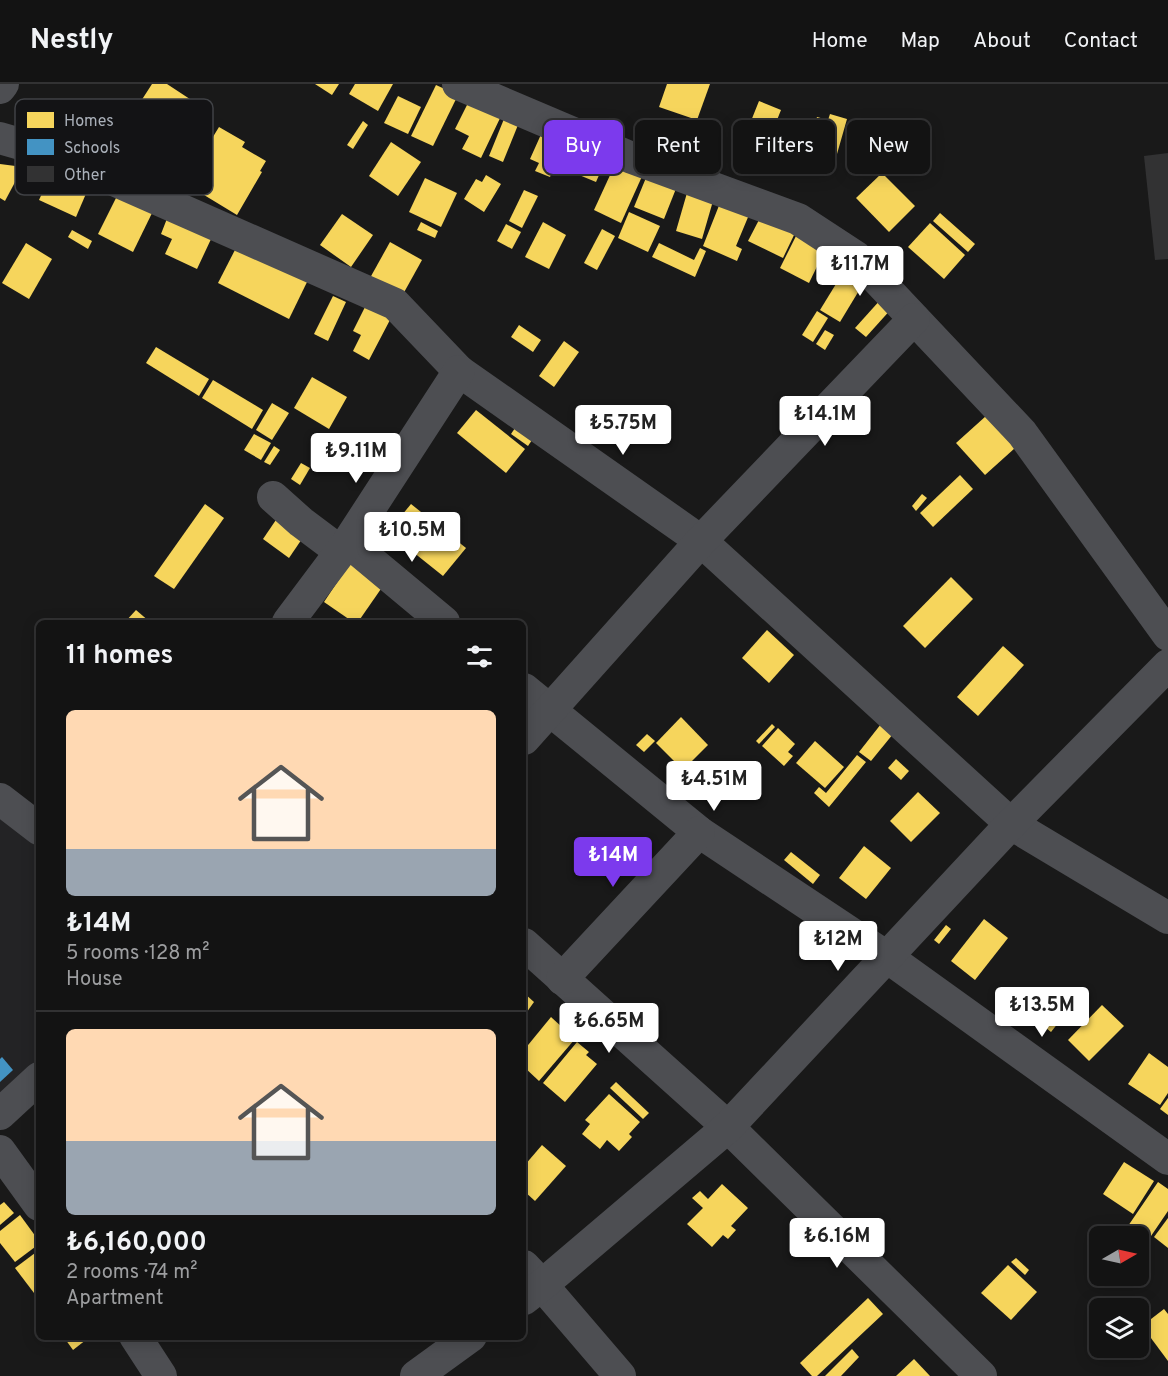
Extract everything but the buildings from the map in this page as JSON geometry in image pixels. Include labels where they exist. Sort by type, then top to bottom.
[{"type":"street","points":[[0,88],[3,84]]},
{"type":"street","points":[[460,84],[632,158],[798,219],[856,257],[1022,433],[1168,635]]},
{"type":"street","points":[[0,138],[15,142]]},
{"type":"street","points":[[148,195],[395,304],[459,371],[701,541],[1011,824],[1168,918]]},
{"type":"street","points":[[526,737],[701,541],[914,319]]},
{"type":"street","points":[[289,620],[344,547],[459,371]]},
{"type":"street","points":[[273,497],[301,522],[344,547],[441,620]]},
{"type":"street","points":[[620,1376],[530,1283],[728,1127],[1011,824],[1168,665]]},
{"type":"street","points":[[526,691],[699,832],[887,957],[1168,1159]]},
{"type":"street","points":[[0,799],[36,828]]},
{"type":"street","points":[[562,979],[699,832]]},
{"type":"street","points":[[526,946],[728,1127],[981,1376]]},
{"type":"street","points":[[0,1114],[36,1081]]},
{"type":"street","points":[[0,1151],[36,1200]]},
{"type":"street","points":[[138,1340],[161,1376]]},
{"type":"street","points":[[416,1376],[466,1340]]},
{"type":"shaded area","points":[[0,806],[36,830],[36,1069],[0,1099]]}]
